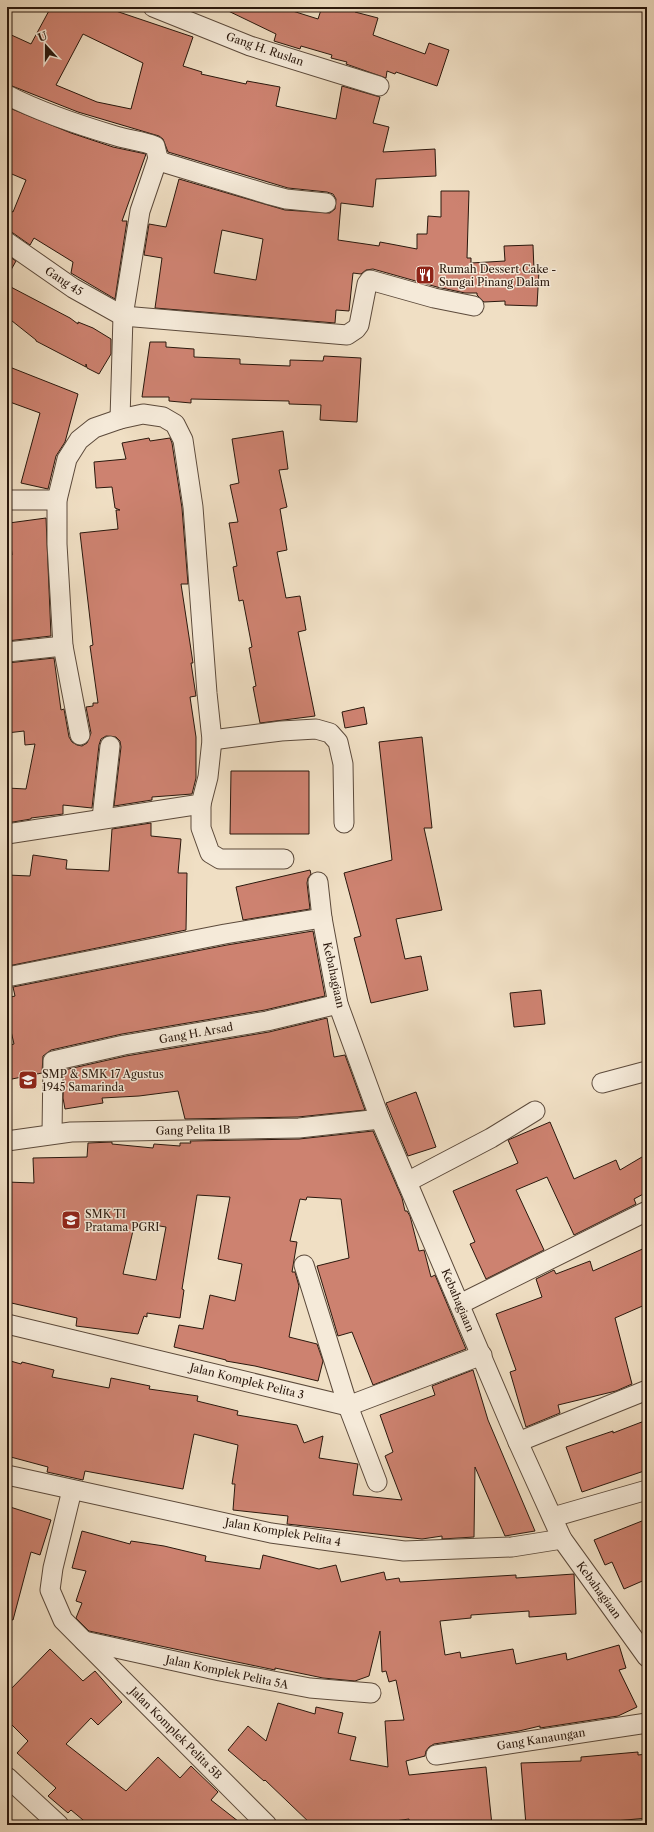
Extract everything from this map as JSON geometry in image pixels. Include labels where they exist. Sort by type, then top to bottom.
[{"type":"street","name":"Gang H. Ruslan","points":[[153,7],[250,46],[379,86]]},
{"type":"street","points":[[7,95],[75,122],[118,136],[140,140],[155,146],[158,158],[162,162],[286,199],[326,203]]},
{"type":"street","points":[[120,419],[123,316],[140,211],[158,158]]},
{"type":"street","name":"Gang 45","points":[[7,242],[73,288],[123,316]]},
{"type":"street","points":[[123,316],[347,335],[356,329],[359,324],[367,284],[370,280],[434,298],[474,306]]},
{"type":"street","points":[[80,735],[63,646],[57,544],[57,500],[67,459],[79,440],[94,428],[120,419],[143,414],[163,417],[176,424],[183,440],[193,507],[212,740],[208,777],[201,804],[201,828],[210,853],[220,859],[284,858]]},
{"type":"street","points":[[7,500],[57,500]]},
{"type":"street","points":[[7,652],[63,646]]},
{"type":"street","points":[[212,740],[288,730],[316,729],[330,734],[338,742],[343,764],[344,823]]},
{"type":"street","points":[[102,818],[110,746]]},
{"type":"street","points":[[7,834],[102,818],[201,804]]},
{"type":"street","name":"Kebahagiaan","points":[[318,882],[322,918],[338,1004],[380,1118],[407,1182],[518,1442],[562,1538],[647,1657]]},
{"type":"street","points":[[7,977],[225,934],[322,918]]},
{"type":"street","name":"Gang H. Arsad","points":[[52,1134],[53,1061],[124,1045],[267,1021],[338,1004]]},
{"type":"street","points":[[602,1083],[647,1071]]},
{"type":"street","points":[[407,1182],[491,1138],[535,1111]]},
{"type":"street","name":"Gang Pelita 1B","points":[[7,1141],[71,1132],[299,1128],[380,1118]]},
{"type":"street","points":[[460,1304],[647,1211]]},
{"type":"street","points":[[304,1265],[348,1406],[377,1482]]},
{"type":"street","name":"Jalan Komplek Pelita 3","points":[[7,1324],[348,1406]]},
{"type":"street","points":[[348,1406],[482,1356]]},
{"type":"street","points":[[518,1442],[647,1390]]},
{"type":"street","name":"Jalan Komplek Pelita 4","points":[[7,1475],[271,1533],[404,1551],[512,1547],[562,1538]]},
{"type":"street","name":"Jalan Komplek Pelita 5B","points":[[72,1490],[53,1568],[50,1590],[63,1620],[267,1825]]},
{"type":"street","points":[[553,1518],[647,1490]]},
{"type":"street","name":"Jalan Komplek Pelita 5A","points":[[84,1641],[220,1671],[310,1688],[371,1693]]},
{"type":"street","name":"Gang Kanaungan","points":[[436,1755],[647,1723]]},
{"type":"street","points":[[7,1777],[59,1825]]},
{"type":"building","points":[[51,7],[104,7],[193,37],[183,66],[202,72],[201,74],[246,84],[247,81],[280,87],[276,106],[336,119],[342,86],[380,97],[373,123],[389,127],[383,152],[435,149],[436,176],[376,179],[373,207],[341,203],[338,240],[379,246],[380,242],[417,249],[417,234],[427,234],[428,216],[441,217],[441,191],[469,191],[467,258],[471,258],[471,263],[505,261],[504,246],[533,245],[534,270],[539,271],[537,306],[505,305],[505,301],[484,302],[477,295],[477,293],[465,293],[437,287],[373,269],[366,270],[361,274],[353,273],[349,311],[336,310],[335,323],[155,308],[162,258],[144,255],[149,224],[166,227],[179,179],[285,210],[330,213],[335,209],[336,199],[333,194],[327,192],[288,188],[168,152],[163,139],[159,136],[78,112],[7,84],[7,33],[31,44]],"holes":[[[83,34],[143,63],[131,109],[97,102],[56,85]],[[222,230],[263,239],[256,280],[214,273]]]},
{"type":"building","points":[[220,7],[280,7],[318,19],[322,7],[356,7],[355,12],[378,18],[373,35],[425,54],[429,43],[449,50],[437,86],[396,72],[395,74],[387,71],[386,78],[346,64],[347,62],[331,58],[332,55],[301,46],[300,49],[274,41],[276,34]]},
{"type":"building","points":[[7,107],[71,133],[113,147],[146,154],[122,221],[127,221],[115,299],[71,273],[73,262],[34,238],[30,245],[13,233],[7,231],[7,209],[13,212],[26,180],[7,172]]},
{"type":"building","points":[[7,255],[16,261],[7,277]]},
{"type":"building","points":[[7,285],[70,318],[78,324],[78,322],[93,328],[111,339],[111,354],[99,374],[87,368],[86,364],[86,367],[36,341],[7,317]]},
{"type":"building","points":[[150,342],[166,342],[166,347],[194,349],[194,357],[240,359],[240,364],[290,366],[290,360],[323,361],[324,356],[361,358],[357,422],[320,420],[321,405],[289,404],[289,401],[191,399],[191,403],[169,401],[169,397],[142,397]]},
{"type":"building","points":[[7,366],[78,394],[65,442],[56,456],[48,489],[21,483],[40,413],[7,401]]},
{"type":"building","points":[[283,431],[288,469],[279,470],[287,507],[280,509],[287,550],[277,552],[286,598],[300,596],[306,630],[298,632],[315,716],[260,723],[253,687],[256,686],[249,648],[252,647],[243,600],[239,601],[233,567],[237,566],[229,523],[238,522],[230,485],[239,483],[232,439]]},
{"type":"building","points":[[149,438],[150,441],[170,438],[182,508],[188,584],[181,584],[193,663],[191,663],[196,696],[190,697],[196,737],[196,778],[192,794],[152,797],[152,800],[114,806],[121,747],[120,741],[116,737],[106,736],[101,739],[99,745],[92,808],[63,805],[63,814],[7,823],[7,788],[26,789],[35,744],[25,745],[24,731],[7,733],[7,663],[54,658],[61,710],[64,709],[69,737],[72,742],[77,745],[82,746],[87,743],[91,733],[86,707],[93,706],[93,703],[98,703],[90,646],[93,645],[80,533],[118,529],[116,510],[120,510],[115,508],[112,487],[96,488],[94,462],[126,459],[122,443]]},
{"type":"building","points":[[46,518],[51,636],[7,641],[7,555],[12,555],[9,523]]},
{"type":"building","points":[[364,707],[367,724],[345,728],[342,712]]},
{"type":"building","points":[[422,737],[432,828],[424,828],[442,910],[396,919],[405,959],[421,956],[428,990],[371,1003],[354,938],[361,936],[344,873],[392,860],[379,742]]},
{"type":"building","points":[[231,771],[309,771],[309,834],[230,834]]},
{"type":"building","points":[[151,823],[151,836],[181,839],[178,873],[187,873],[186,930],[8,966],[7,875],[30,876],[33,855],[67,860],[66,869],[109,871],[112,829]]},
{"type":"building","points":[[310,870],[311,874],[307,883],[310,909],[243,920],[236,887]]},
{"type":"building","points":[[313,931],[325,996],[265,1010],[122,1034],[51,1050],[43,1056],[42,1073],[7,1080],[7,1046],[14,1044],[7,1014],[7,998],[15,996],[13,987],[227,945]]},
{"type":"building","points":[[541,990],[545,1024],[514,1027],[510,993]]},
{"type":"building","points":[[327,1018],[334,1057],[345,1055],[365,1110],[298,1117],[185,1119],[178,1091],[139,1096],[102,1098],[103,1103],[65,1109],[63,1098],[64,1070],[126,1056],[269,1032]]},
{"type":"building","points":[[416,1092],[436,1147],[408,1156],[386,1103]]},
{"type":"building","points":[[550,1122],[574,1179],[616,1160],[620,1170],[647,1154],[647,1192],[634,1199],[636,1204],[574,1235],[547,1177],[516,1190],[544,1250],[486,1279],[470,1244],[475,1242],[453,1191],[518,1163],[508,1140]]},
{"type":"building","points":[[373,1131],[402,1198],[405,1211],[407,1211],[410,1216],[419,1251],[424,1250],[431,1277],[435,1275],[466,1349],[373,1385],[352,1332],[338,1336],[317,1266],[349,1258],[341,1199],[307,1197],[306,1200],[300,1199],[290,1241],[297,1242],[292,1272],[295,1272],[299,1286],[289,1337],[317,1344],[323,1361],[318,1381],[255,1366],[226,1361],[174,1347],[179,1325],[203,1329],[210,1295],[235,1301],[242,1264],[218,1259],[230,1197],[197,1195],[182,1289],[184,1290],[180,1318],[147,1313],[147,1317],[144,1316],[138,1334],[76,1326],[77,1318],[7,1302],[7,1182],[34,1183],[33,1158],[87,1157],[88,1143],[112,1142],[112,1144],[153,1148],[154,1144],[180,1146],[180,1143],[191,1143],[190,1141],[299,1139]],"holes":[[[135,1222],[166,1227],[156,1280],[123,1274]]]},
{"type":"building","points":[[647,1247],[647,1304],[615,1318],[632,1384],[616,1391],[558,1405],[560,1413],[526,1427],[510,1372],[516,1370],[496,1314],[542,1297],[536,1279],[554,1270],[556,1274],[590,1261],[593,1271]]},
{"type":"building","points":[[7,1360],[54,1370],[52,1377],[109,1388],[111,1378],[150,1386],[149,1389],[198,1396],[197,1401],[238,1411],[237,1415],[297,1425],[304,1443],[323,1436],[319,1458],[358,1464],[353,1495],[402,1500],[385,1456],[393,1452],[380,1415],[435,1395],[432,1386],[473,1370],[488,1420],[535,1531],[505,1536],[475,1467],[474,1537],[442,1539],[442,1536],[422,1539],[287,1524],[288,1516],[233,1510],[235,1484],[232,1484],[238,1445],[194,1434],[183,1489],[85,1471],[83,1480],[47,1472],[48,1467],[7,1456]]},
{"type":"building","points":[[647,1420],[647,1470],[582,1492],[566,1447],[613,1431],[613,1433]]},
{"type":"building","points":[[7,1506],[51,1520],[40,1555],[31,1552],[13,1620],[7,1619]]},
{"type":"building","points":[[647,1519],[647,1579],[624,1589],[612,1562],[605,1565],[594,1540]]},
{"type":"building","points":[[82,1531],[130,1544],[131,1541],[164,1546],[206,1556],[205,1561],[260,1569],[263,1555],[319,1569],[336,1565],[341,1582],[384,1572],[386,1580],[399,1578],[400,1582],[516,1575],[516,1578],[574,1574],[576,1614],[529,1617],[529,1611],[471,1615],[471,1618],[440,1621],[445,1655],[460,1652],[461,1658],[513,1649],[516,1664],[566,1653],[567,1660],[619,1645],[626,1668],[619,1670],[637,1707],[618,1716],[540,1728],[540,1726],[519,1731],[434,1744],[426,1751],[425,1756],[406,1761],[409,1775],[486,1767],[492,1825],[409,1825],[409,1819],[373,1825],[312,1825],[265,1780],[264,1781],[228,1750],[248,1726],[266,1741],[278,1703],[315,1714],[316,1707],[343,1713],[338,1733],[356,1737],[350,1760],[388,1767],[385,1721],[404,1720],[396,1680],[389,1682],[386,1671],[382,1672],[380,1631],[369,1676],[355,1681],[323,1678],[275,1668],[275,1670],[89,1631],[76,1618],[82,1603],[76,1601],[86,1571],[72,1568]]},
{"type":"building","points":[[50,1649],[83,1681],[95,1671],[122,1702],[98,1725],[91,1718],[66,1744],[126,1791],[158,1757],[180,1778],[191,1766],[218,1792],[211,1800],[243,1825],[89,1825],[71,1810],[68,1813],[48,1796],[56,1788],[17,1753],[28,1741],[7,1720],[7,1693]]},
{"type":"building","points":[[638,1752],[638,1755],[647,1754],[647,1818],[573,1825],[526,1825],[521,1763],[581,1761],[581,1757]]},
{"type":"place","name":"Rumah Dessert Cake - Sungai Pinang Dalam","points":[[425,275]]},
{"type":"place","name":"SMP & SMK 17 Agustus 1945 Samarinda","points":[[28,1080]]},
{"type":"place","name":"SMK TI Pratama PGRI","points":[[71,1220]]}]
